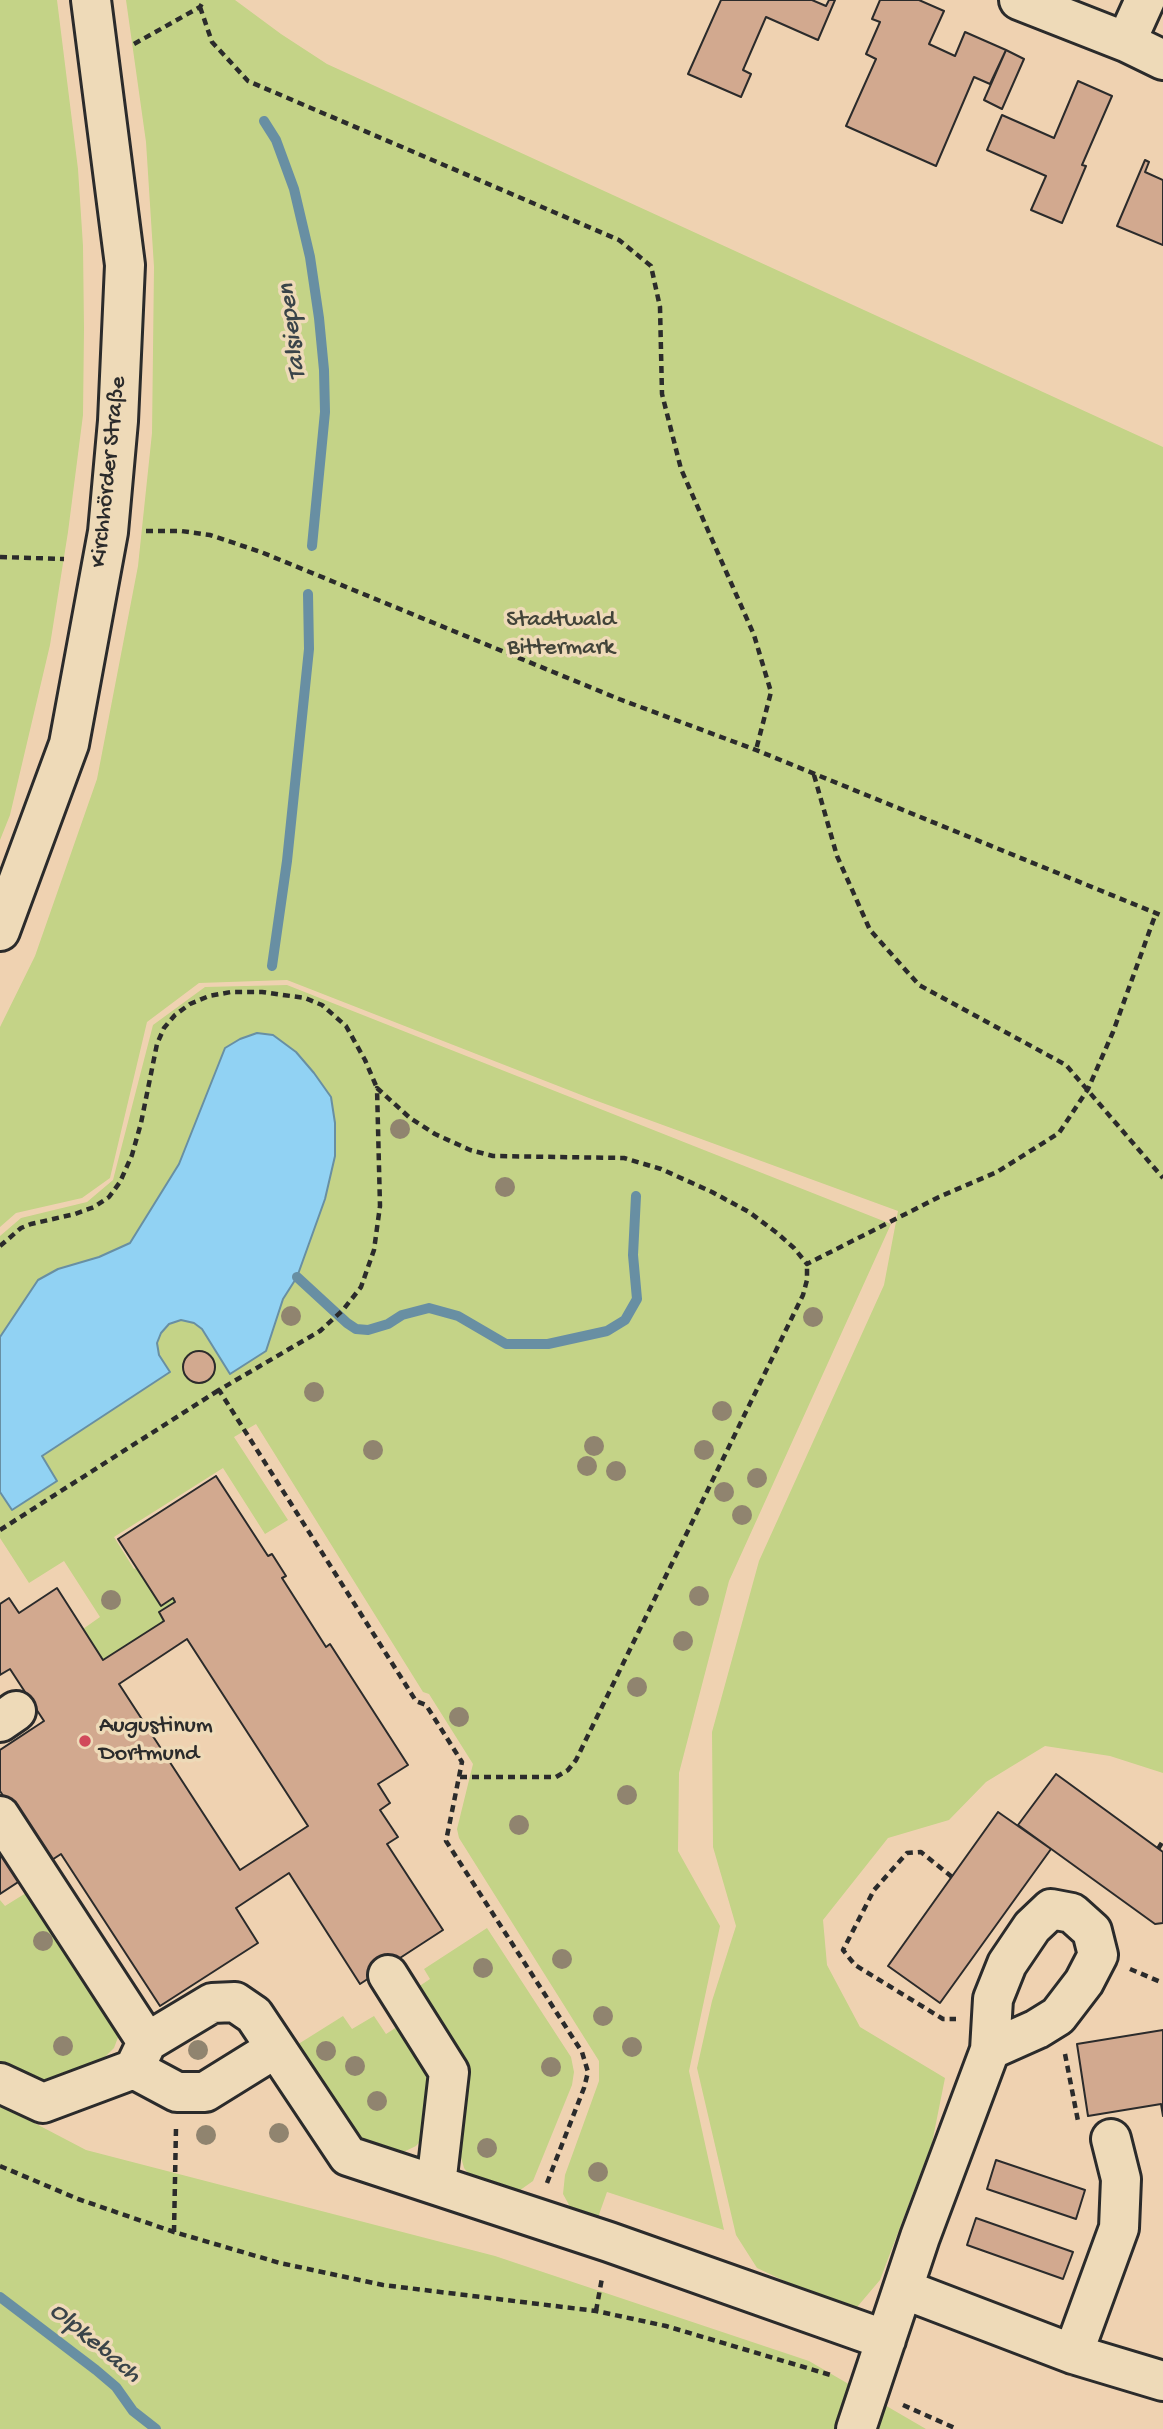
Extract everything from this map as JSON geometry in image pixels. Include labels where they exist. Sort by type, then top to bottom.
[{"type":"main road","name":"Kirchhörder Straße","points":[[0,931],[69,744],[108,532],[118,421],[125,265],[91,0]]},
{"type":"main road","points":[[1019,0],[1126,42],[1163,60]]},
{"type":"main road","points":[[1126,42],[1145,0]]},
{"type":"main road","points":[[0,1816],[140,2055],[177,2092],[205,2092],[276,2048]]},
{"type":"main road","points":[[856,2429],[990,2035],[993,1999],[1007,1964],[1032,1927],[1051,1909],[1072,1913],[1092,1931],[1098,1955],[1084,1982],[1058,2015],[1037,2029],[990,2035]]},
{"type":"main road","points":[[388,1975],[449,2072],[436,2185]]},
{"type":"main road","points":[[0,2083],[43,2103],[140,2055],[212,2003],[235,2002],[254,2015],[348,2156],[622,2247],[886,2340]]},
{"type":"main road","points":[[1073,2354],[1119,2228],[1121,2179],[1095,2134]]},
{"type":"main road","points":[[903,2289],[1073,2354],[1163,2381]]},
{"type":"path","points":[[126,48],[200,7],[204,0]]},
{"type":"path","points":[[200,7],[212,41],[248,81],[619,240],[651,266],[660,307],[662,394],[681,469],[754,635],[771,692],[756,750]]},
{"type":"path","points":[[0,556],[64,559],[108,532],[181,531],[210,535],[261,552],[619,699],[756,750],[1163,916]]},
{"type":"path","points":[[813,774],[837,856],[870,930],[919,985],[1066,1065],[1163,1178]]},
{"type":"path","points":[[807,1264],[997,1172],[1059,1133],[1088,1089],[1113,1032],[1156,914]]},
{"type":"path","points":[[0,1246],[21,1228],[75,1214],[109,1197],[120,1182],[132,1155],[164,1028],[190,1004],[231,992],[252,992],[305,998],[322,1005],[335,1015],[350,1033],[377,1088],[410,1118],[452,1143],[493,1156],[624,1158],[661,1169],[749,1212],[786,1241],[807,1264],[803,1296],[576,1760],[568,1770],[556,1777],[460,1777]]},
{"type":"path","points":[[0,1530],[219,1390],[320,1331],[343,1311],[361,1287],[368,1270],[377,1228],[380,1187],[377,1088]]},
{"type":"path","points":[[219,1390],[416,1701],[426,1705],[462,1762],[446,1842],[582,2052],[588,2072],[584,2088],[533,2218]]},
{"type":"path","points":[[1158,1849],[1163,1841]]},
{"type":"path","points":[[952,1877],[921,1852],[907,1853],[874,1890],[843,1950],[855,1965],[943,2019],[990,2035]]},
{"type":"path","points":[[1058,2015],[1095,2134]]},
{"type":"path","points":[[174,2232],[177,2092]]},
{"type":"path","points":[[0,2166],[78,2199],[174,2232],[280,2263],[383,2286],[596,2311],[666,2326],[823,2372],[957,2429]]},
{"type":"green space","points":[[0,0],[57,0],[78,169],[83,246],[84,329],[83,415],[50,645],[10,815],[0,840]]},
{"type":"green space","name":"Stadtwald Bittermark","points":[[126,0],[235,0],[327,64],[1163,447],[1163,1773],[1110,1756],[1045,1746],[986,1782],[949,1820],[888,1838],[823,1920],[827,1965],[860,2027],[945,2078],[932,2143],[880,2280],[852,2313],[757,2268],[736,2235],[697,2068],[712,2001],[736,1926],[713,1847],[712,1732],[759,1561],[884,1285],[898,1211],[589,1098],[287,980],[199,983],[147,1022],[110,1178],[82,1198],[16,1213],[0,1227],[0,1027],[35,956],[97,779],[138,566],[152,433],[154,267],[146,142]]},
{"type":"green space","points":[[287,985],[891,1224],[729,1581],[679,1773],[678,1851],[720,1926],[689,2071],[724,2230],[607,2192],[596,2223],[574,2214],[563,2194],[565,2175],[599,2081],[599,2061],[459,1838],[457,1829],[473,1764],[429,1694],[423,1692],[256,1424],[234,1437],[288,1520],[265,1534],[223,1468],[114,1537],[161,1605],[173,1598],[175,1602],[159,1612],[164,1621],[103,1660],[83,1629],[100,1617],[64,1561],[29,1583],[0,1538],[0,1236],[21,1218],[87,1202],[113,1180],[153,1025],[205,987]]},
{"type":"green space","points":[[34,1888],[120,2032],[114,2048],[98,2064],[36,2088],[0,2071],[0,1900],[5,1906]]},
{"type":"green space","points":[[487,1928],[571,2057],[574,2072],[572,2085],[533,2181],[516,2193],[472,2178],[464,2168],[461,2157],[461,2061],[415,1989],[430,1979],[424,1969]]},
{"type":"green space","points":[[343,2016],[352,2029],[374,2016],[386,2034],[400,2025],[436,2081],[426,2134],[416,2146],[395,2156],[351,2139],[292,2048]]},
{"type":"green space","points":[[0,2105],[86,2150],[495,2256],[809,2361],[926,2429],[0,2429]]},
{"type":"water","points":[[257,1033],[273,1035],[296,1052],[331,1097],[335,1123],[335,1156],[325,1199],[297,1277],[283,1299],[266,1351],[230,1374],[202,1329],[194,1323],[181,1320],[169,1324],[157,1343],[159,1355],[170,1372],[42,1456],[57,1481],[12,1510],[0,1492],[0,1337],[38,1280],[58,1269],[99,1257],[130,1243],[179,1164],[225,1048]]},
{"type":"building","points":[[721,0],[812,0],[826,6],[829,0],[835,0],[818,40],[766,17],[743,70],[751,74],[741,97],[688,74]]},
{"type":"building","points":[[880,0],[919,0],[944,11],[929,44],[955,56],[965,32],[1006,50],[990,84],[974,77],[936,166],[846,126],[876,59],[866,54],[880,22],[872,19]]},
{"type":"building","points":[[1006,50],[1024,59],[1002,109],[984,100]]},
{"type":"building","points":[[1078,81],[1112,96],[1082,165],[1086,166],[1062,223],[1031,210],[1046,176],[987,150],[1002,115],[1054,138]]},
{"type":"building","points":[[1145,160],[1149,162],[1145,172],[1163,180],[1163,245],[1117,226]]},
{"type":"building","points":[[199,1351],[210,1356],[215,1367],[210,1378],[199,1383],[188,1378],[183,1367],[188,1356]]},
{"type":"building","name":"Augustinum Dortmund","points":[[216,1476],[268,1556],[272,1554],[286,1576],[282,1578],[326,1647],[330,1644],[408,1765],[378,1784],[390,1803],[380,1810],[398,1837],[387,1844],[443,1930],[360,1984],[289,1873],[236,1908],[258,1943],[160,2006],[61,1854],[0,1894],[0,1854],[3,1858],[31,1839],[0,1791],[0,1750],[44,1721],[10,1669],[0,1675],[0,1604],[9,1598],[19,1613],[57,1588],[103,1660],[164,1621],[159,1612],[175,1602],[173,1598],[161,1606],[118,1539]],"holes":[[[187,1639],[308,1826],[240,1870],[119,1684]]]},
{"type":"building","points":[[1056,1774],[1163,1852],[1163,1923],[1155,1924],[1018,1825]]},
{"type":"building","points":[[998,1812],[1051,1849],[940,2003],[888,1966]]},
{"type":"building","points":[[1163,2030],[1163,2116],[1161,2104],[1088,2116],[1077,2044]]},
{"type":"building","points":[[996,2160],[1085,2190],[1076,2219],[987,2189]]},
{"type":"building","points":[[976,2218],[1073,2252],[1063,2279],[967,2245]]},
{"type":"waterway","name":"Talsiepen","points":[[264,121],[276,140],[294,189],[310,257],[319,318],[325,412],[312,546]]},
{"type":"waterway","name":"Talsiepen","points":[[272,966],[287,861],[309,649],[308,594]]},
{"type":"waterway","points":[[297,1277],[356,1329],[368,1330],[388,1324],[402,1315],[429,1308],[458,1316],[506,1344],[548,1344],[607,1331],[625,1320],[637,1299],[633,1255],[636,1196]]},
{"type":"waterway","name":"Olpkebach","points":[[0,2297],[96,2370],[116,2387],[133,2411],[156,2429]]},
{"type":"place","name":"Augustinum Dortmund","points":[[85,1741]]}]
